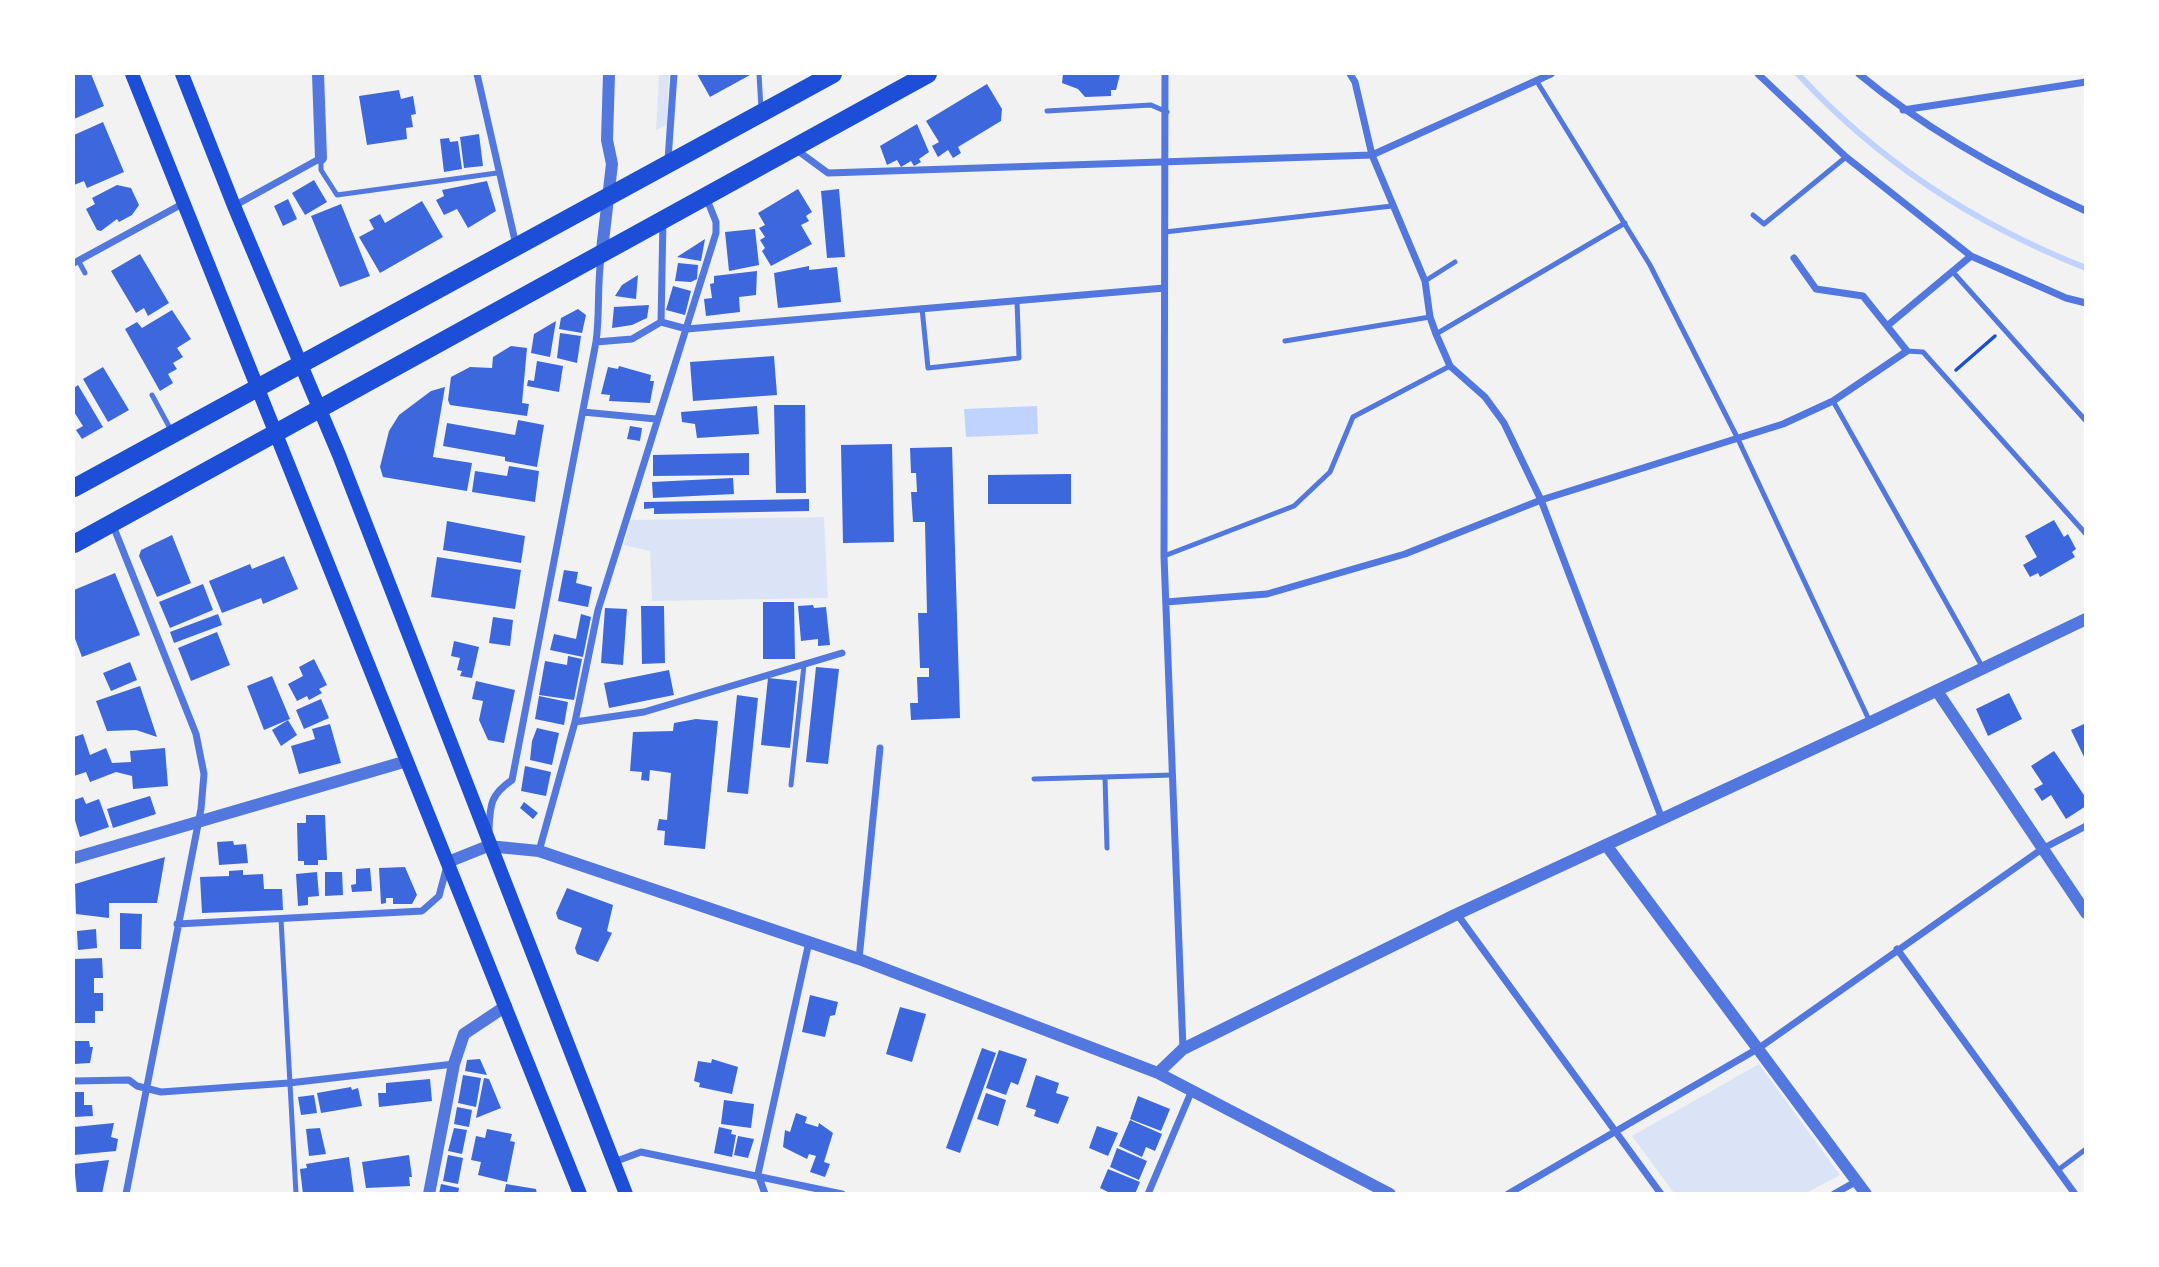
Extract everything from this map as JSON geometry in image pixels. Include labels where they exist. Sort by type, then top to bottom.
[{"type":"main road","points":[[132,74],[580,1194]]},
{"type":"main road","points":[[182,74],[234,206],[319,407],[626,1194]]},
{"type":"main road","points":[[74,488],[832,74]]},
{"type":"main road","points":[[74,544],[602,250],[928,74]]},
{"type":"street","points":[[234,206],[320,158],[318,74]]},
{"type":"street","points":[[477,74],[497,173],[516,245]]},
{"type":"street","points":[[488,846],[490,807],[497,790],[512,780],[596,342],[601,306],[597,287],[612,164],[607,139],[609,74]]},
{"type":"street","points":[[668,163],[674,74]]},
{"type":"street","points":[[1165,74],[1164,556],[1183,1049]]},
{"type":"street","points":[[1350,74],[1355,82],[1372,155],[1425,281],[1430,317],[1436,334],[1450,366],[1485,397],[1504,423],[1541,500],[1662,819]]},
{"type":"street","points":[[793,147],[828,173],[1372,155],[1551,74]]},
{"type":"street","points":[[1758,74],[1846,157],[1971,256],[2066,298],[2085,303]]},
{"type":"street","points":[[1859,74],[1902,110],[2040,190],[2085,211]]},
{"type":"street","points":[[1902,110],[2085,82]]},
{"type":"street","points":[[539,851],[575,722],[598,610],[716,233],[716,222],[705,195]]},
{"type":"street","points":[[76,262],[184,203]]},
{"type":"street","points":[[661,322],[663,218]]},
{"type":"street","points":[[1887,326],[1971,256]]},
{"type":"street","points":[[1166,602],[1267,594],[1405,554],[1541,500],[1783,424],[1833,401],[1907,351],[1863,296],[1816,289],[1794,258]]},
{"type":"street","points":[[596,342],[632,339],[661,322],[687,329],[1164,288]]},
{"type":"street","points":[[583,411],[656,419]]},
{"type":"street","points":[[112,522],[196,734],[204,774],[198,822],[126,1194]]},
{"type":"street","points":[[1158,1073],[1183,1049],[1457,914],[1871,723],[2085,619]]},
{"type":"street","points":[[575,722],[645,712],[842,653]]},
{"type":"street","points":[[1937,691],[2085,913]]},
{"type":"street","points":[[859,959],[880,748]]},
{"type":"street","points":[[74,858],[407,761]]},
{"type":"street","points":[[1508,1194],[1759,1048],[2042,849],[2085,826]]},
{"type":"street","points":[[1606,845],[1866,1194]]},
{"type":"street","points":[[177,924],[422,911],[439,896],[448,862],[488,846],[539,851],[859,959],[1158,1073],[1390,1194]]},
{"type":"street","points":[[1457,914],[1661,1194]]},
{"type":"street","points":[[765,1194],[758,1174],[809,942]]},
{"type":"street","points":[[1897,949],[2075,1194]]},
{"type":"street","points":[[429,1194],[454,1064],[464,1034],[506,1006]]},
{"type":"street","points":[[74,1081],[129,1080],[148,1090],[161,1092],[289,1083],[454,1064]]},
{"type":"street","points":[[1148,1194],[1192,1090]]},
{"type":"street","points":[[613,1162],[641,1152],[758,1174],[842,1194]]},
{"type":"street","points":[[1834,1194],[1857,1181]]},
{"type":"lane","points":[[759,74],[761,112]]},
{"type":"lane","points":[[1536,80],[1625,223],[1737,437],[1871,723]]},
{"type":"lane","points":[[1047,111],[1151,106],[1167,112]]},
{"type":"lane","points":[[1753,215],[1764,224],[1846,157]]},
{"type":"lane","points":[[320,158],[321,170],[337,195],[497,173]]},
{"type":"lane","points":[[1165,232],[1392,206]]},
{"type":"lane","points":[[1436,334],[1625,223]]},
{"type":"lane","points":[[76,262],[85,273]]},
{"type":"lane","points":[[1425,281],[1455,262]]},
{"type":"lane","points":[[1952,271],[2001,330],[2085,421]]},
{"type":"lane","points":[[922,308],[928,368],[1019,358],[1017,299]]},
{"type":"lane","points":[[1285,341],[1430,317]]},
{"type":"lane","points":[[1907,351],[1923,352],[2085,534]]},
{"type":"lane","points":[[1164,556],[1294,506],[1329,472],[1353,417],[1450,366]]},
{"type":"lane","points":[[152,396],[173,433]]},
{"type":"lane","points":[[1833,401],[1983,668]]},
{"type":"lane","points":[[791,785],[804,664]]},
{"type":"lane","points":[[1034,779],[1173,775]]},
{"type":"lane","points":[[1105,777],[1107,848]]},
{"type":"lane","points":[[281,919],[296,1194]]},
{"type":"lane","points":[[2057,1170],[2085,1149]]},
{"type":"path","points":[[1946,379],[2001,330]]},
{"type":"shaded area","points":[[659,74],[669,74],[667,125],[656,130]]},
{"type":"shaded area","points":[[824,517],[828,598],[652,601],[650,551],[624,545],[631,520]]},
{"type":"shaded area","points":[[1759,1064],[1840,1175],[1806,1193],[1674,1193],[1632,1136]]},
{"type":"water","points":[[1037,406],[1038,434],[966,437],[964,409]]},
{"type":"building","points":[[74,74],[91,74],[104,106],[74,119]]},
{"type":"building","points":[[697,74],[749,74],[750,75],[710,97]]},
{"type":"building","points":[[1063,74],[1120,74],[1116,90],[1111,90],[1111,96],[1085,97],[1078,89],[1062,83]]},
{"type":"building","points":[[987,84],[1002,109],[1001,121],[958,147],[961,153],[953,158],[948,150],[938,157],[932,146],[939,142],[926,121]]},
{"type":"building","points":[[399,90],[401,99],[413,96],[416,114],[411,115],[413,127],[406,128],[407,139],[367,145],[359,96]]},
{"type":"building","points":[[103,122],[124,172],[87,188],[84,181],[74,185],[74,135]]},
{"type":"building","points":[[917,124],[929,152],[914,166],[911,161],[901,167],[897,160],[887,165],[880,146]]},
{"type":"building","points":[[479,134],[483,166],[464,168],[460,137]]},
{"type":"building","points":[[449,138],[450,142],[458,141],[462,169],[444,172],[440,139]]},
{"type":"building","points":[[314,180],[327,202],[305,215],[292,193]]},
{"type":"building","points":[[487,181],[496,211],[468,228],[457,209],[444,215],[436,200],[444,196],[442,190]]},
{"type":"building","points":[[117,185],[131,188],[139,205],[132,215],[119,222],[117,219],[101,231],[97,230],[86,209],[95,204],[92,198]]},
{"type":"building","points":[[798,189],[812,212],[806,216],[809,221],[801,225],[812,244],[771,266],[762,251],[765,248],[760,240],[765,237],[759,228],[765,225],[758,213]]},
{"type":"building","points":[[839,189],[845,257],[827,258],[821,191]]},
{"type":"building","points":[[288,199],[297,219],[283,226],[274,206]]},
{"type":"building","points":[[422,201],[443,237],[380,273],[359,237],[374,229],[369,220],[380,214],[385,223]]},
{"type":"building","points":[[341,204],[370,276],[340,287],[311,216]]},
{"type":"building","points":[[755,229],[759,265],[729,271],[725,232]]},
{"type":"building","points":[[705,239],[701,261],[677,257]]},
{"type":"building","points":[[140,254],[169,303],[148,316],[144,308],[136,313],[111,271]]},
{"type":"building","points":[[678,263],[698,265],[697,279],[691,282],[675,281]]},
{"type":"building","points":[[809,266],[809,270],[837,267],[841,302],[778,308],[774,273]]},
{"type":"building","points":[[757,271],[756,295],[739,297],[740,312],[706,316],[704,299],[712,298],[710,284],[714,283],[714,276]]},
{"type":"building","points":[[638,275],[636,299],[615,296],[622,285]]},
{"type":"building","points":[[673,286],[691,291],[685,315],[666,310]]},
{"type":"building","points":[[649,305],[647,318],[632,325],[612,328],[614,307]]},
{"type":"building","points":[[578,309],[586,315],[582,333],[559,329],[561,318]]},
{"type":"building","points":[[172,310],[191,339],[177,348],[183,357],[173,363],[177,369],[168,374],[173,383],[160,391],[125,329],[137,322],[142,328]]},
{"type":"building","points":[[556,321],[550,357],[531,353],[534,334]]},
{"type":"building","points":[[560,333],[581,336],[577,363],[557,358]]},
{"type":"building","points":[[511,346],[527,348],[522,403],[529,404],[527,416],[450,405],[448,400],[451,377],[470,367],[492,368],[493,357]]},
{"type":"building","points":[[774,356],[777,395],[693,401],[690,362]]},
{"type":"building","points":[[537,361],[563,366],[559,392],[527,386],[528,380],[534,381]]},
{"type":"building","points":[[619,366],[651,375],[650,381],[654,381],[650,403],[609,401],[610,395],[601,394],[608,367],[618,369]]},
{"type":"building","points":[[103,367],[129,410],[108,422],[83,379]]},
{"type":"building","points":[[78,385],[103,427],[82,439],[76,430],[83,426],[74,412],[74,388]]},
{"type":"building","points":[[445,387],[433,457],[472,463],[467,491],[383,477],[380,467],[389,431],[399,415],[431,391]]},
{"type":"building","points":[[774,405],[805,405],[806,493],[776,493]]},
{"type":"building","points":[[757,406],[759,434],[697,438],[695,424],[682,422],[681,412]]},
{"type":"building","points":[[518,420],[544,425],[537,467],[505,461],[505,457],[443,446],[447,423],[515,435]]},
{"type":"building","points":[[630,426],[642,428],[640,441],[627,439]]},
{"type":"building","points":[[892,444],[894,542],[843,543],[841,445]]},
{"type":"building","points":[[952,447],[960,718],[911,720],[910,703],[918,703],[917,677],[929,677],[929,668],[920,668],[918,613],[927,613],[925,522],[913,522],[911,492],[917,492],[916,473],[911,473],[910,448]]},
{"type":"building","points":[[749,453],[749,475],[653,476],[653,455]]},
{"type":"building","points":[[509,466],[539,471],[535,502],[472,492],[475,471],[507,476]]},
{"type":"building","points":[[1071,474],[1071,504],[988,504],[988,475]]},
{"type":"building","points":[[733,478],[734,494],[653,498],[652,482]]},
{"type":"building","points":[[809,499],[809,511],[654,514],[654,508],[644,509],[644,502]]},
{"type":"building","points":[[2054,520],[2064,537],[2068,534],[2076,549],[2072,552],[2075,557],[2040,577],[2038,573],[2030,577],[2023,565],[2037,557],[2025,536]]},
{"type":"building","points":[[447,521],[525,536],[521,563],[443,550]]},
{"type":"building","points":[[172,535],[191,583],[157,597],[139,556],[141,550]]},
{"type":"building","points":[[284,556],[298,589],[263,604],[261,598],[222,613],[209,581],[250,564],[252,569]]},
{"type":"building","points":[[437,557],[521,570],[515,609],[431,597]]},
{"type":"building","points":[[564,570],[578,572],[576,583],[592,587],[588,607],[558,601]]},
{"type":"building","points":[[115,573],[140,635],[82,657],[74,636],[74,590]]},
{"type":"building","points":[[203,584],[213,610],[170,628],[159,602]]},
{"type":"building","points":[[763,602],[794,602],[795,659],[763,659]]},
{"type":"building","points":[[813,605],[814,608],[826,607],[830,645],[818,646],[818,639],[801,641],[798,606]]},
{"type":"building","points":[[641,606],[664,606],[665,663],[642,664]]},
{"type":"building","points":[[605,608],[627,609],[623,665],[601,663]]},
{"type":"building","points":[[218,614],[222,625],[174,643],[170,632]]},
{"type":"building","points":[[581,614],[591,617],[583,657],[550,650],[554,634],[576,639]]},
{"type":"building","points":[[493,617],[513,620],[510,646],[489,643]]},
{"type":"building","points":[[217,632],[230,665],[191,681],[178,648]]},
{"type":"building","points":[[454,641],[479,647],[472,678],[460,676],[462,671],[457,670],[460,658],[451,656]]},
{"type":"building","points":[[568,656],[582,659],[574,700],[539,695],[545,661],[567,665]]},
{"type":"building","points":[[314,659],[327,685],[319,689],[322,693],[309,700],[307,696],[297,701],[288,684],[303,676],[299,667]]},
{"type":"building","points":[[130,662],[137,680],[111,691],[103,673]]},
{"type":"building","points":[[816,667],[839,669],[828,764],[806,762]]},
{"type":"building","points":[[669,670],[674,695],[609,708],[604,683]]},
{"type":"building","points":[[272,676],[290,719],[264,730],[247,686]]},
{"type":"building","points":[[768,678],[797,681],[790,748],[761,745]]},
{"type":"building","points":[[476,681],[515,690],[504,743],[488,740],[479,720],[483,701],[472,699]]},
{"type":"building","points":[[140,686],[157,737],[136,730],[107,731],[96,701]]},
{"type":"building","points":[[2009,693],[2022,719],[1988,736],[1976,709]]},
{"type":"building","points":[[737,695],[758,698],[748,794],[727,792]]},
{"type":"building","points":[[539,696],[568,702],[564,725],[535,719]]},
{"type":"building","points":[[321,699],[329,718],[304,729],[296,710]]},
{"type":"building","points":[[696,719],[718,721],[705,849],[664,845],[665,831],[657,830],[659,819],[667,820],[671,773],[650,770],[649,781],[641,780],[642,772],[630,771],[633,732],[673,731],[674,723]]},
{"type":"building","points":[[288,720],[297,735],[281,746],[272,730]]},
{"type":"building","points":[[2086,723],[2086,761],[2071,730]]},
{"type":"building","points":[[330,724],[341,763],[299,774],[291,746],[315,739],[312,729]]},
{"type":"building","points":[[537,728],[559,733],[552,765],[530,760],[532,741]]},
{"type":"building","points":[[83,734],[90,755],[106,748],[112,763],[131,762],[130,751],[165,748],[168,786],[133,789],[132,776],[116,772],[90,782],[86,772],[74,776],[74,737]]},
{"type":"building","points":[[2054,751],[2086,798],[2086,806],[2066,819],[2051,795],[2042,801],[2034,789],[2043,784],[2031,766]]},
{"type":"building","points":[[525,766],[551,772],[546,796],[521,791]]},
{"type":"building","points":[[150,796],[156,814],[113,828],[107,809]]},
{"type":"building","points":[[83,797],[86,804],[99,799],[109,827],[80,837],[74,817],[74,800]]},
{"type":"building","points":[[524,802],[538,813],[533,819],[520,808]]},
{"type":"building","points":[[306,815],[325,815],[327,860],[318,860],[318,865],[304,865],[304,861],[298,861],[297,823],[306,823]]},
{"type":"building","points":[[233,841],[234,845],[246,844],[248,863],[219,865],[217,842]]},
{"type":"building","points":[[165,857],[157,903],[109,903],[109,918],[76,914],[75,884]]},
{"type":"building","points":[[405,867],[417,895],[412,904],[393,904],[393,898],[386,898],[386,903],[381,904],[379,868]]},
{"type":"building","points":[[370,868],[372,891],[352,892],[351,885],[356,884],[356,869]]},
{"type":"building","points":[[243,870],[243,875],[263,874],[264,889],[282,889],[283,910],[202,913],[200,877],[229,876],[229,871]]},
{"type":"building","points":[[317,872],[319,896],[308,897],[308,905],[298,906],[296,874]]},
{"type":"building","points":[[325,872],[342,872],[343,895],[325,896]]},
{"type":"building","points":[[567,888],[613,905],[607,931],[612,933],[598,962],[577,954],[575,948],[582,928],[558,919],[556,913]]},
{"type":"building","points":[[120,913],[142,914],[141,949],[120,949]]},
{"type":"building","points":[[96,929],[97,948],[78,950],[77,931]]},
{"type":"building","points":[[102,958],[103,978],[94,978],[94,993],[103,993],[103,1011],[95,1011],[95,1023],[74,1023],[74,959]]},
{"type":"building","points":[[810,995],[838,1002],[835,1015],[830,1016],[825,1037],[802,1032]]},
{"type":"building","points":[[900,1007],[926,1014],[912,1062],[886,1054]]},
{"type":"building","points":[[74,1041],[89,1041],[90,1047],[93,1047],[90,1063],[74,1064]]},
{"type":"building","points":[[982,1048],[996,1053],[960,1153],[946,1148]]},
{"type":"building","points":[[999,1050],[1027,1059],[1018,1085],[1011,1082],[1006,1095],[986,1088]]},
{"type":"building","points":[[480,1059],[487,1075],[465,1071],[467,1060]]},
{"type":"building","points":[[712,1059],[738,1067],[732,1094],[699,1087],[700,1083],[694,1081],[698,1061],[711,1063]]},
{"type":"building","points":[[463,1075],[481,1078],[476,1107],[458,1103]]},
{"type":"building","points":[[1036,1075],[1059,1083],[1056,1093],[1069,1097],[1058,1124],[1034,1116],[1036,1110],[1026,1107]]},
{"type":"building","points":[[484,1078],[489,1079],[501,1108],[476,1118]]},
{"type":"building","points":[[430,1079],[432,1101],[379,1107],[378,1093],[386,1093],[386,1083]]},
{"type":"building","points":[[351,1087],[352,1090],[358,1088],[362,1106],[321,1113],[317,1093]]},
{"type":"building","points":[[74,1092],[84,1092],[84,1105],[92,1105],[93,1116],[74,1117]]},
{"type":"building","points":[[986,1093],[1006,1100],[998,1126],[977,1119]]},
{"type":"building","points":[[314,1095],[317,1113],[301,1115],[298,1097]]},
{"type":"building","points":[[1138,1096],[1170,1109],[1161,1131],[1130,1119]]},
{"type":"building","points":[[724,1100],[754,1104],[751,1128],[721,1124]]},
{"type":"building","points":[[457,1107],[472,1110],[469,1127],[454,1124]]},
{"type":"building","points":[[796,1113],[807,1117],[805,1123],[818,1127],[819,1123],[833,1133],[824,1162],[830,1164],[825,1177],[810,1172],[816,1156],[809,1154],[807,1159],[783,1147],[785,1130],[790,1132]]},
{"type":"building","points":[[1130,1120],[1162,1134],[1155,1151],[1146,1147],[1142,1157],[1119,1146]]},
{"type":"building","points":[[114,1123],[111,1137],[118,1139],[116,1151],[74,1155],[74,1127]]},
{"type":"building","points":[[1097,1126],[1118,1133],[1108,1156],[1089,1148]]},
{"type":"building","points":[[719,1127],[732,1130],[731,1134],[736,1135],[732,1157],[714,1153]]},
{"type":"building","points":[[320,1128],[326,1154],[309,1156],[306,1129]]},
{"type":"building","points":[[454,1128],[467,1130],[462,1154],[448,1151]]},
{"type":"building","points":[[487,1129],[512,1134],[510,1141],[515,1142],[507,1182],[478,1175],[481,1162],[471,1160],[476,1136],[485,1138]]},
{"type":"building","points":[[738,1136],[754,1139],[748,1158],[734,1155]]},
{"type":"building","points":[[1117,1148],[1147,1161],[1139,1180],[1110,1167]]},
{"type":"building","points":[[409,1155],[412,1177],[409,1177],[410,1186],[366,1188],[362,1162]]},
{"type":"building","points":[[448,1155],[463,1158],[458,1184],[443,1181]]},
{"type":"building","points":[[349,1157],[354,1194],[303,1194],[300,1169],[307,1168],[306,1164]]},
{"type":"building","points":[[109,1160],[102,1194],[77,1194],[74,1164]]},
{"type":"building","points":[[1108,1169],[1140,1182],[1135,1194],[1112,1194],[1100,1188]]},
{"type":"building","points":[[441,1184],[459,1188],[458,1194],[439,1194]]},
{"type":"building","points":[[506,1184],[536,1189],[537,1194],[504,1194]]},
{"type":"waterway","points":[[1798,74],[1861,135],[1930,188],[2005,232],[2086,268]]}]
